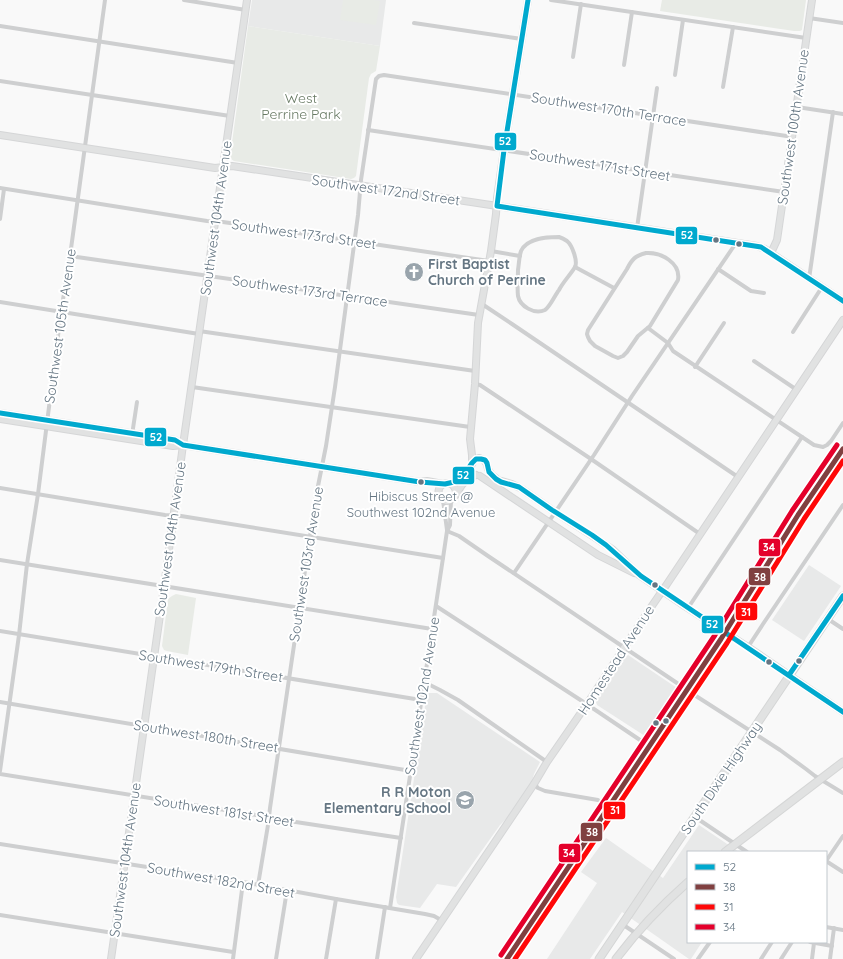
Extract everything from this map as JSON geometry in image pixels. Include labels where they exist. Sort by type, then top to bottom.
[{"type":"highway","name":"South Dixie Highway","points":[[600,958],[843,596]]},
{"type":"highway","points":[[726,851],[843,762]]},
{"type":"highway","points":[[616,959],[636,934],[668,900],[687,883]]},
{"type":"street","name":"Southwest 105th Avenue","points":[[0,772],[61,312],[105,0]]},
{"type":"street","points":[[184,0],[246,10]]},
{"type":"street","name":"Southwest 104th Avenue","points":[[112,959],[183,445],[247,0]]},
{"type":"street","points":[[0,413],[47,423],[132,436],[175,440],[183,445],[420,482],[451,484],[464,476],[469,470],[472,455],[470,438],[479,315],[491,251],[504,150],[528,0]]},
{"type":"street","points":[[551,0],[806,38]]},
{"type":"street","name":"Southwest 100th Avenue","points":[[771,252],[777,240],[812,0]]},
{"type":"street","points":[[573,57],[581,4]]},
{"type":"street","points":[[624,65],[632,12]]},
{"type":"street","points":[[809,18],[843,23]]},
{"type":"street","points":[[674,75],[683,20]]},
{"type":"street","points":[[414,23],[522,39]]},
{"type":"street","points":[[0,26],[238,63]]},
{"type":"street","points":[[723,87],[733,27]]},
{"type":"street","name":"Southwest 170th Terrace","points":[[378,77],[384,75],[792,137]]},
{"type":"street","name":"Southwest 103rd Avenue","points":[[258,885],[266,840],[288,678],[316,496],[332,407],[358,215],[360,186],[375,82],[378,77]]},
{"type":"street","points":[[0,81],[230,116]]},
{"type":"street","points":[[637,228],[657,88]]},
{"type":"street","points":[[797,107],[843,114]]},
{"type":"street","points":[[809,279],[833,112]]},
{"type":"street","name":"Southwest 171st Street","points":[[368,130],[784,192]]},
{"type":"street","name":"Southwest 172nd Street","points":[[0,135],[215,168],[232,166],[761,247],[771,252],[843,301]]},
{"type":"street","points":[[0,219],[2,189]]},
{"type":"street","name":"Southwest 173rd Street","points":[[2,189],[215,222],[489,261]]},
{"type":"street","points":[[549,238],[561,238],[566,240],[571,246],[576,261],[575,267],[545,310],[539,311],[524,306],[518,299],[517,286],[520,256],[523,248],[534,240],[549,238]]},
{"type":"street","points":[[514,573],[736,243]]},
{"type":"street","points":[[491,251],[520,256]]},
{"type":"street","points":[[649,253],[658,254],[672,262],[678,273],[678,280],[652,323],[638,336],[625,355],[618,358],[607,354],[590,341],[587,334],[614,288],[631,261],[640,255],[649,253]]},
{"type":"street","name":"Southwest 173rd Terrace","points":[[70,256],[207,277],[479,315]]},
{"type":"street","points":[[575,267],[614,288]]},
{"type":"street","points":[[718,269],[752,291],[764,293]]},
{"type":"street","points":[[793,332],[822,288]]},
{"type":"street","points":[[0,302],[199,333],[339,351],[475,371]]},
{"type":"street","points":[[482,304],[738,477]]},
{"type":"street","name":"Homestead Avenue","points":[[416,959],[843,320]]},
{"type":"street","points":[[695,367],[724,323]]},
{"type":"street","points":[[648,328],[668,343],[673,351],[695,367],[814,445],[823,447],[827,445],[843,423]]},
{"type":"street","points":[[754,361],[797,390]]},
{"type":"street","points":[[475,384],[480,385],[700,534]]},
{"type":"street","points":[[192,387],[332,407],[471,430]]},
{"type":"street","points":[[132,436],[137,402]]},
{"type":"street","points":[[0,419],[47,423]]},
{"type":"street","points":[[471,430],[476,453],[487,464],[490,474],[498,480],[522,489],[612,549],[639,575],[843,712]]},
{"type":"street","points":[[688,608],[802,437]]},
{"type":"street","points":[[471,464],[476,459],[481,459]]},
{"type":"street","points":[[471,464],[472,471],[598,555],[639,575]]},
{"type":"street","points":[[420,482],[431,487],[438,492],[443,500],[448,501],[455,496],[465,481],[471,477],[485,474],[488,469]]},
{"type":"street","points":[[438,492],[443,484]]},
{"type":"street","points":[[451,484],[455,488],[456,494]]},
{"type":"street","points":[[0,488],[443,558]]},
{"type":"street","name":"Southwest 102nd Avenue","points":[[390,908],[447,531],[443,500]]},
{"type":"street","name":"Southwest 102nd Avenue","points":[[447,531],[450,525],[451,500]]},
{"type":"street","points":[[748,647],[843,505]]},
{"type":"street","points":[[447,531],[459,536],[677,682]]},
{"type":"street","points":[[0,560],[432,629]]},
{"type":"street","points":[[436,606],[640,740]]},
{"type":"street","points":[[828,619],[843,629]]},
{"type":"street","name":"Southwest 179th Street","points":[[0,631],[421,700]]},
{"type":"street","points":[[424,682],[440,690],[481,716],[547,762]]},
{"type":"street","points":[[696,696],[780,750],[815,776],[843,793]]},
{"type":"street","name":"Southwest 180th Street","points":[[0,702],[411,771]]},
{"type":"street","name":"Southwest 181st Street","points":[[0,772],[134,796],[401,838]]},
{"type":"street","points":[[534,784],[538,788],[546,791],[598,800]]},
{"type":"street","points":[[695,817],[746,851]]},
{"type":"street","points":[[827,860],[843,836]]},
{"type":"street","name":"Southwest 182nd Street","points":[[0,844],[243,882],[432,915],[442,920]]},
{"type":"street","points":[[827,862],[843,872]]},
{"type":"street","points":[[232,959],[243,882]]},
{"type":"street","points":[[276,959],[287,890]]},
{"type":"street","points":[[326,959],[336,899]]},
{"type":"street","points":[[376,959],[385,907]]},
{"type":"street","points":[[0,914],[233,952]]},
{"type":"street","points":[[622,924],[674,959]]},
{"type":"street","points":[[827,927],[843,930]]},
{"type":"street","points":[[830,959],[834,928]]},
{"type":"street","points":[[698,959],[709,943]]},
{"type":"street","points":[[761,959],[771,943]]},
{"type":"street","points":[[781,959],[791,943]]},
{"type":"street","points":[[812,943],[812,959]]},
{"type":"street","points":[[817,943],[832,946]]},
{"type":"shaded area","points":[[252,0],[386,0],[380,46],[248,26]]},
{"type":"shaded area","points":[[809,565],[841,586],[804,641],[772,620]]},
{"type":"shaded area","points":[[628,655],[677,688],[645,736],[597,705],[596,702],[596,699],[624,656]]},
{"type":"shaded area","name":"R R Moton Elementary School","points":[[427,693],[437,693],[540,762],[532,781],[507,818],[500,825],[456,887],[437,884],[420,908],[399,905],[396,897]]},
{"type":"shaded area","points":[[699,825],[738,851],[687,851],[687,943],[701,943],[691,959],[622,912],[590,959],[547,959],[597,883],[581,872],[606,838],[663,878]]},
{"type":"green space","points":[[343,0],[380,1],[376,25],[340,20]]},
{"type":"green space","points":[[662,0],[806,0],[802,30],[794,31],[660,11]]},
{"type":"green space","name":"West Perrine Park","points":[[248,26],[380,46],[376,71],[371,74],[369,78],[356,176],[354,178],[351,179],[234,161],[231,159],[230,157]]},
{"type":"green space","points":[[176,594],[196,598],[188,655],[164,650],[162,646],[168,599]]},
{"type":"transit line","name":"52","points":[[528,0],[504,150],[497,206],[761,247],[843,301]]},
{"type":"transit line","name":"52","points":[[0,413],[175,440],[183,445],[420,482],[445,484],[454,482],[464,475],[476,459],[485,460],[489,472],[496,479],[519,487],[592,535],[606,545],[641,576],[843,712]]},
{"type":"transit line","name":"34","points":[[501,955],[715,635],[792,511],[837,445]]},
{"type":"transit line","name":"38","points":[[507,959],[721,639],[798,515],[843,449]]},
{"type":"transit line","name":"31","points":[[515,959],[727,643],[804,519],[843,461]]},
{"type":"transit line","name":"52","points":[[789,675],[843,596]]},
{"type":"place","name":"First Baptist Church of Perrine","points":[[414,272]]},
{"type":"place","name":"Hibiscus Street @ Southwest 102nd Avenue","points":[[421,482]]},
{"type":"place","name":"R R Moton Elementary School","points":[[465,800]]}]
